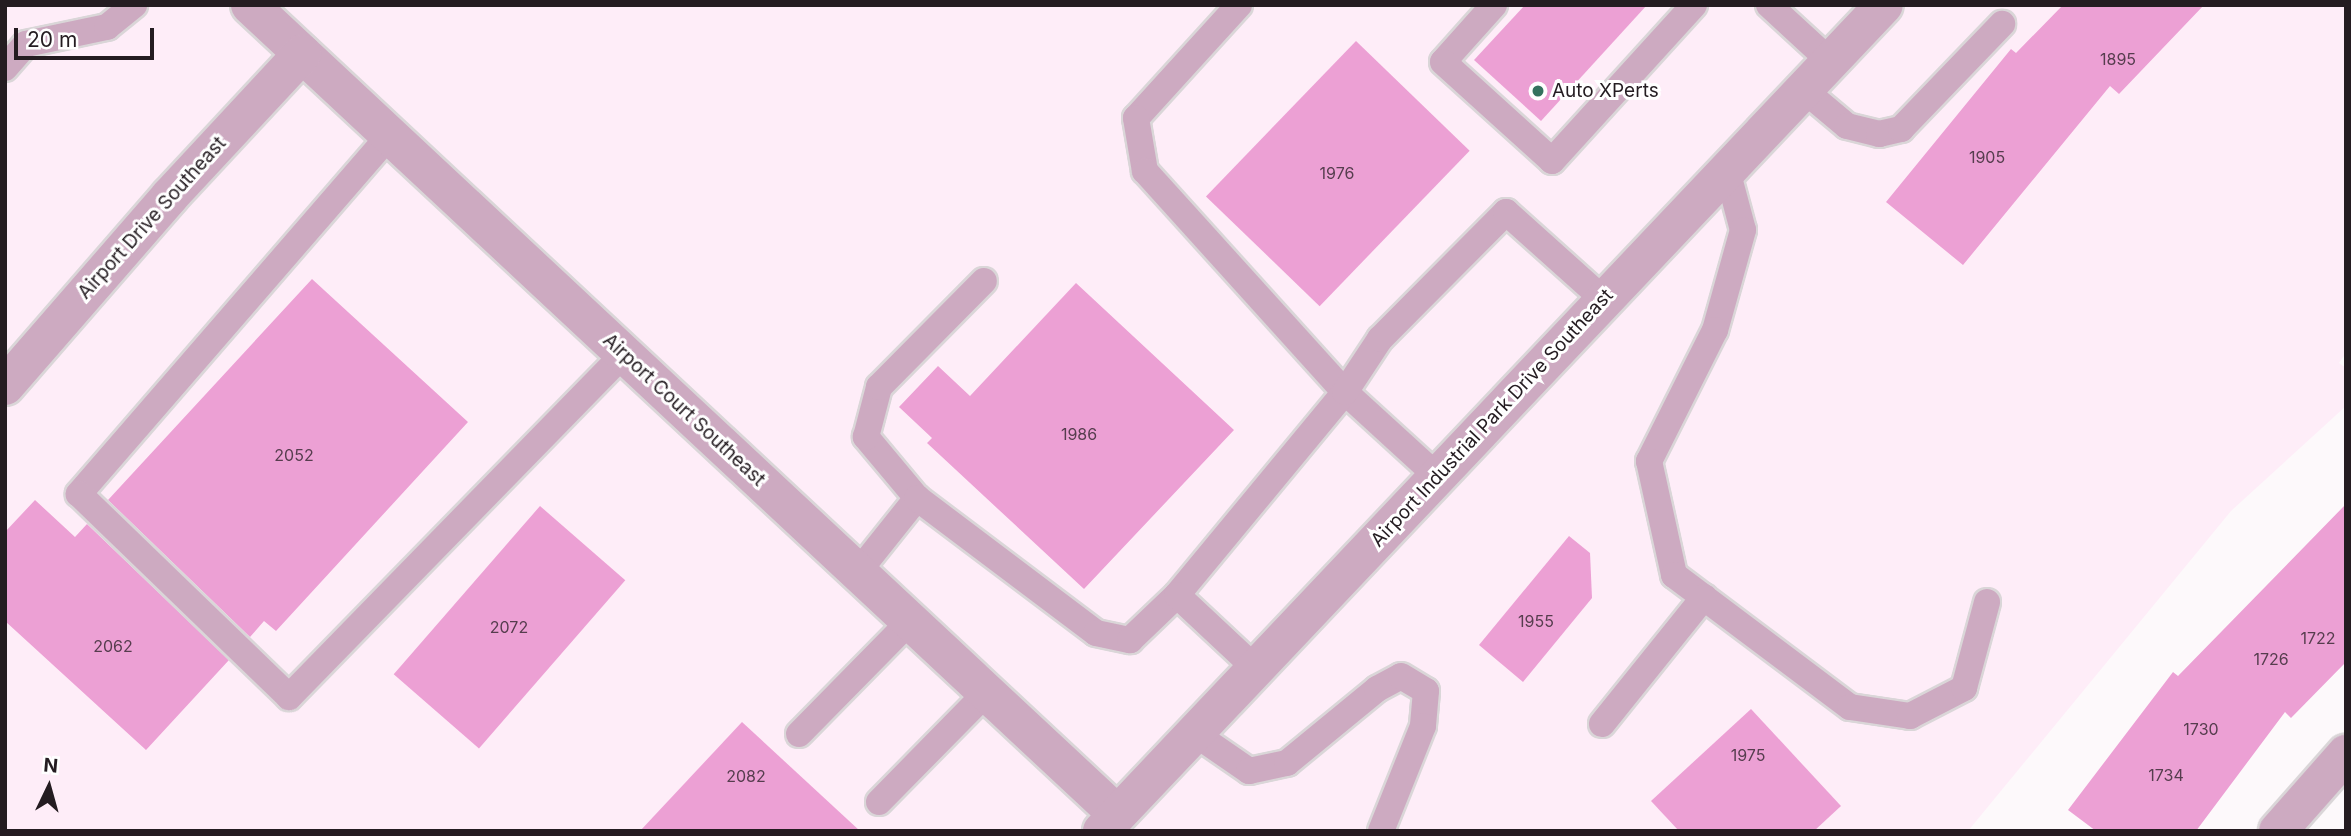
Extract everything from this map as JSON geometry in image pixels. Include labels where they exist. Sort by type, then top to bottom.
[{"type":"street","name":"Airport Industrial Park Drive Southeast","points":[[1110,823],[1884,5]]},
{"type":"street","name":"Airport Court Southeast","points":[[260,9],[302,54],[389,136],[987,692],[1110,823]]},
{"type":"street","name":"Airport Drive Southeast","points":[[5,386],[170,196],[302,54]]},
{"type":"street","points":[[2278,831],[2346,754]]},
{"type":"lane","points":[[5,68],[26,44],[107,27],[134,5]]},
{"type":"lane","points":[[1239,5],[1136,117],[1145,171],[1345,392],[1437,476]]},
{"type":"lane","points":[[1494,5],[1443,62],[1552,161],[1694,5]]},
{"type":"lane","points":[[1769,5],[1831,62]]},
{"type":"lane","points":[[1804,90],[1847,126],[1879,134],[1901,129],[2002,24]]},
{"type":"lane","points":[[389,136],[79,494],[289,697],[624,354]]},
{"type":"lane","points":[[1727,170],[1743,230],[1715,330],[1649,461],[1674,576],[1850,707],[1910,716],[1964,688],[1987,602]]},
{"type":"lane","points":[[984,281],[879,387],[866,437],[917,498],[1096,634],[1130,639],[1177,595],[1345,392],[1380,339],[1506,212],[1604,300]]},
{"type":"lane","points":[[858,572],[917,498]]},
{"type":"lane","points":[[1177,595],[1256,669]]},
{"type":"lane","points":[[1602,724],[1704,597]]},
{"type":"lane","points":[[799,734],[910,621]]},
{"type":"lane","points":[[1194,733],[1249,771],[1287,763],[1377,689],[1401,676],[1426,691],[1423,726],[1381,831]]},
{"type":"lane","points":[[879,802],[987,692]]},
{"type":"shaded area","points":[[5,5],[2346,5],[2346,353],[2339,363],[2346,368],[2346,406],[2231,511],[1968,831],[5,831]]},
{"type":"building","name":"Auto XPerts","points":[[1525,5],[1647,5],[1541,121],[1474,60]]},
{"type":"building","points":[[2063,5],[2204,5],[2119,94],[2110,86],[1963,265],[1886,202],[2011,49],[2016,53]]},
{"type":"building","points":[[1356,41],[1470,151],[1320,306],[1206,196]]},
{"type":"building","points":[[312,279],[468,422],[276,631],[264,621],[250,637],[108,500]]},
{"type":"building","points":[[1076,283],[1234,430],[1084,589],[927,443],[932,438],[899,407],[938,366],[970,396]]},
{"type":"building","points":[[35,500],[75,537],[87,524],[229,660],[146,750],[5,621],[5,532]]},
{"type":"building","points":[[2346,504],[2346,662],[2291,718],[2285,712],[2196,831],[2096,831],[2068,810],[2173,672],[2178,676]]},
{"type":"building","points":[[540,506],[625,580],[479,748],[394,674]]},
{"type":"building","points":[[1569,536],[1590,553],[1592,598],[1523,682],[1479,645]]},
{"type":"building","points":[[1751,709],[1841,806],[1814,831],[1679,831],[1651,801]]},
{"type":"building","points":[[742,722],[860,831],[640,831]]},
{"type":"place","name":"Auto XPerts","points":[[1538,91]]}]
